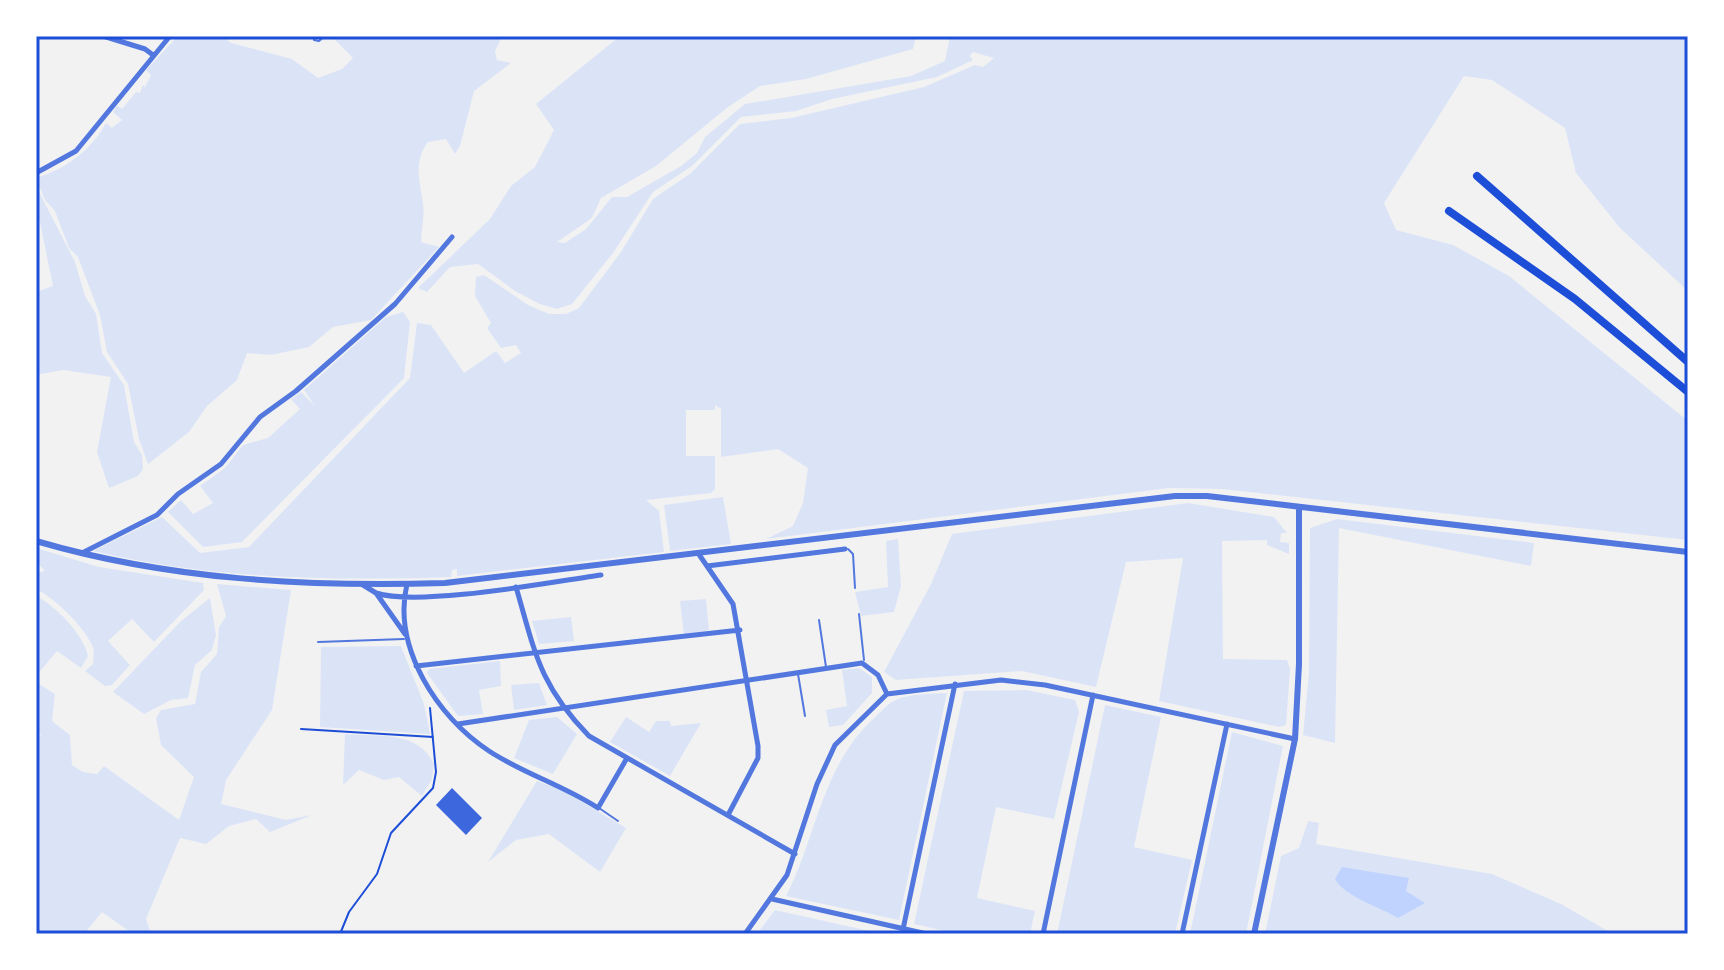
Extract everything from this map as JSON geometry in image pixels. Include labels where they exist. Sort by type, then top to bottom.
[{"type":"highway","points":[[1477,176],[1688,362]]},
{"type":"highway","points":[[1449,211],[1575,299],[1688,392]]},
{"type":"street","points":[[103,36],[145,49],[153,55]]},
{"type":"street","points":[[36,173],[65,159],[86,140],[170,36]]},
{"type":"street","points":[[81,554],[157,515],[178,494],[221,464],[253,423],[296,391],[395,304],[452,237]]},
{"type":"street","points":[[36,541],[81,554],[191,574],[361,584],[445,583],[1175,496],[1219,497],[1688,552]]},
{"type":"street","points":[[1254,934],[1295,739],[1299,664],[1299,507]]},
{"type":"street","points":[[706,566],[845,549]]},
{"type":"street","points":[[698,553],[733,604],[740,630],[758,758],[728,815]]},
{"type":"street","points":[[376,593],[404,596],[516,587],[601,575]]},
{"type":"street","points":[[361,584],[376,593],[408,639]]},
{"type":"street","points":[[407,584],[404,596],[408,639],[416,666],[458,724],[496,755],[568,787],[598,808],[627,758]]},
{"type":"street","points":[[516,587],[544,681],[562,709],[589,736],[795,854]]},
{"type":"street","points":[[416,666],[740,630]]},
{"type":"street","points":[[458,724],[862,663],[878,675],[887,694]]},
{"type":"street","points":[[745,934],[771,899],[795,854],[817,784],[835,745],[887,694],[1001,680],[1093,695],[1295,739]]},
{"type":"street","points":[[903,931],[955,684]]},
{"type":"street","points":[[1043,934],[1093,695]]},
{"type":"street","points":[[1182,934],[1227,724]]},
{"type":"street","points":[[771,899],[927,934]]},
{"type":"lane","points":[[314,36],[314,40],[319,41],[324,36]]},
{"type":"lane","points":[[845,549],[851,549],[853,554],[855,588]]},
{"type":"lane","points":[[859,614],[865,657],[862,663]]},
{"type":"lane","points":[[819,620],[826,668]]},
{"type":"lane","points":[[318,642],[408,639]]},
{"type":"lane","points":[[797,672],[805,716]]},
{"type":"lane","points":[[598,808],[618,821]]},
{"type":"path","points":[[340,934],[349,912],[377,874],[391,833],[433,788],[436,772],[430,708]]},
{"type":"path","points":[[301,729],[434,737]]},
{"type":"shaded area","points":[[178,36],[222,36],[231,43],[292,59],[318,78],[342,69],[353,58],[331,36],[502,36],[495,51],[497,60],[511,63],[474,91],[460,146],[455,154],[446,139],[428,142],[423,149],[419,172],[424,213],[421,242],[439,247],[371,320],[333,327],[309,347],[271,355],[247,353],[237,380],[207,406],[189,432],[148,464],[139,439],[128,384],[107,352],[100,315],[78,257],[69,248],[55,211],[45,200],[36,178],[76,158],[93,142],[106,123],[112,128],[122,120],[113,112],[117,106],[122,109],[136,92],[140,93],[151,75],[146,70]]},
{"type":"shaded area","points":[[620,36],[916,36],[913,49],[806,79],[760,86],[728,107],[656,166],[601,198],[592,218],[557,242],[565,243],[586,229],[612,197],[627,197],[681,166],[697,153],[705,137],[745,104],[911,76],[945,61],[950,36],[1688,36],[1688,291],[1620,228],[1576,173],[1565,128],[1492,80],[1464,76],[1384,203],[1396,230],[1453,245],[1509,276],[1688,421],[1688,540],[1221,489],[1169,488],[766,539],[793,526],[803,503],[808,468],[778,449],[721,457],[721,409],[715,405],[715,410],[686,410],[686,456],[715,456],[715,489],[711,493],[646,500],[659,511],[664,552],[457,576],[457,569],[452,570],[451,577],[362,579],[226,573],[93,551],[162,517],[200,553],[249,547],[410,378],[417,323],[431,325],[464,373],[496,351],[505,363],[521,353],[516,345],[501,348],[487,328],[491,323],[475,296],[476,277],[484,275],[528,305],[549,314],[566,314],[579,308],[621,252],[653,199],[691,173],[740,124],[791,118],[924,87],[975,65],[983,67],[994,58],[973,52],[970,56],[973,60],[937,77],[832,99],[796,111],[741,117],[692,166],[653,192],[613,253],[572,304],[557,309],[540,304],[515,291],[478,264],[450,267],[427,292],[418,288],[490,219],[511,186],[535,167],[554,130],[536,104]]},
{"type":"shaded area","points":[[36,186],[75,262],[85,296],[96,314],[102,353],[124,385],[134,442],[142,455],[143,469],[138,476],[109,488],[97,452],[111,377],[63,370],[36,375],[36,292],[53,286],[36,203]]},
{"type":"shaded area","points":[[403,312],[410,322],[404,378],[242,542],[203,547],[168,512],[181,500],[193,514],[213,503],[200,486],[225,468],[243,445],[268,438],[300,409],[291,399],[301,392],[315,406],[304,390],[386,317]]},
{"type":"shaded area","points":[[723,497],[731,544],[670,551],[664,505]]},
{"type":"shaded area","points":[[1188,503],[1274,517],[1287,533],[1281,533],[1280,542],[1289,543],[1289,554],[1267,545],[1267,540],[1222,541],[1223,659],[1287,660],[1290,669],[1286,725],[1279,727],[1159,701],[1183,558],[1126,562],[1096,687],[1022,671],[896,680],[884,672],[931,584],[952,534]]},
{"type":"shaded area","points":[[1337,519],[1534,543],[1531,566],[1339,528],[1335,743],[1303,735],[1309,673],[1310,528]]},
{"type":"shaded area","points":[[898,539],[901,586],[894,612],[861,616],[855,592],[888,587],[886,541]]},
{"type":"shaded area","points":[[36,548],[99,567],[203,583],[204,590],[154,642],[132,619],[108,641],[130,665],[112,685],[105,686],[85,671],[93,664],[94,652],[82,630],[60,606],[36,589],[36,573],[45,571],[36,561]]},
{"type":"shaded area","points":[[217,584],[291,590],[272,710],[226,780],[221,804],[286,820],[312,815],[270,832],[256,819],[229,826],[206,844],[180,838],[146,919],[151,934],[133,934],[102,912],[84,934],[36,934],[36,742],[41,735],[36,731],[36,682],[55,694],[52,721],[70,735],[72,765],[83,772],[97,774],[104,766],[179,820],[194,777],[161,745],[156,718],[161,710],[195,704],[201,672],[217,654],[219,627],[226,616]]},
{"type":"shaded area","points":[[36,596],[60,613],[81,639],[88,656],[81,668],[57,651],[36,676]]},
{"type":"shaded area","points":[[210,598],[216,635],[212,650],[195,665],[188,698],[171,700],[144,714],[113,692],[181,621]]},
{"type":"shaded area","points":[[706,599],[709,630],[684,635],[680,601]]},
{"type":"shaded area","points":[[571,617],[574,641],[539,644],[532,621]]},
{"type":"shaded area","points":[[401,646],[424,704],[430,734],[320,727],[321,647]]},
{"type":"shaded area","points":[[500,661],[501,686],[479,690],[483,714],[458,716],[427,673],[429,669]]},
{"type":"shaded area","points":[[859,668],[872,677],[872,693],[843,725],[829,727],[826,710],[847,706],[842,670]]},
{"type":"shaded area","points":[[539,683],[547,705],[514,710],[511,685]]},
{"type":"shaded area","points":[[1026,690],[1075,700],[1079,712],[1054,819],[996,807],[977,898],[1035,911],[1030,934],[958,934],[914,924],[964,691]]},
{"type":"shaded area","points":[[947,693],[899,920],[786,896],[830,784],[853,742],[892,702],[912,695]]},
{"type":"shaded area","points":[[1105,705],[1161,717],[1134,847],[1192,860],[1175,934],[1057,934]]},
{"type":"shaded area","points":[[557,717],[577,734],[553,774],[514,758],[529,720]]},
{"type":"shaded area","points":[[626,717],[649,732],[656,721],[670,721],[671,726],[701,723],[670,776],[610,742]]},
{"type":"shaded area","points":[[1232,732],[1283,746],[1246,934],[1190,934]]},
{"type":"shaded area","points":[[345,734],[396,737],[418,745],[434,764],[432,779],[422,796],[399,777],[384,780],[359,770],[343,785]]},
{"type":"shaded area","points":[[537,781],[562,790],[626,828],[600,872],[549,834],[516,840],[488,862]]},
{"type":"shaded area","points":[[1308,821],[1319,823],[1316,844],[1492,874],[1561,904],[1613,934],[1265,934],[1281,856],[1299,848]]},
{"type":"shaded area","points":[[775,910],[883,934],[757,934]]},
{"type":"water","points":[[1342,867],[1409,878],[1406,891],[1425,903],[1398,918],[1340,885],[1335,879]]},
{"type":"building","points":[[452,788],[482,818],[466,835],[436,805]]}]
